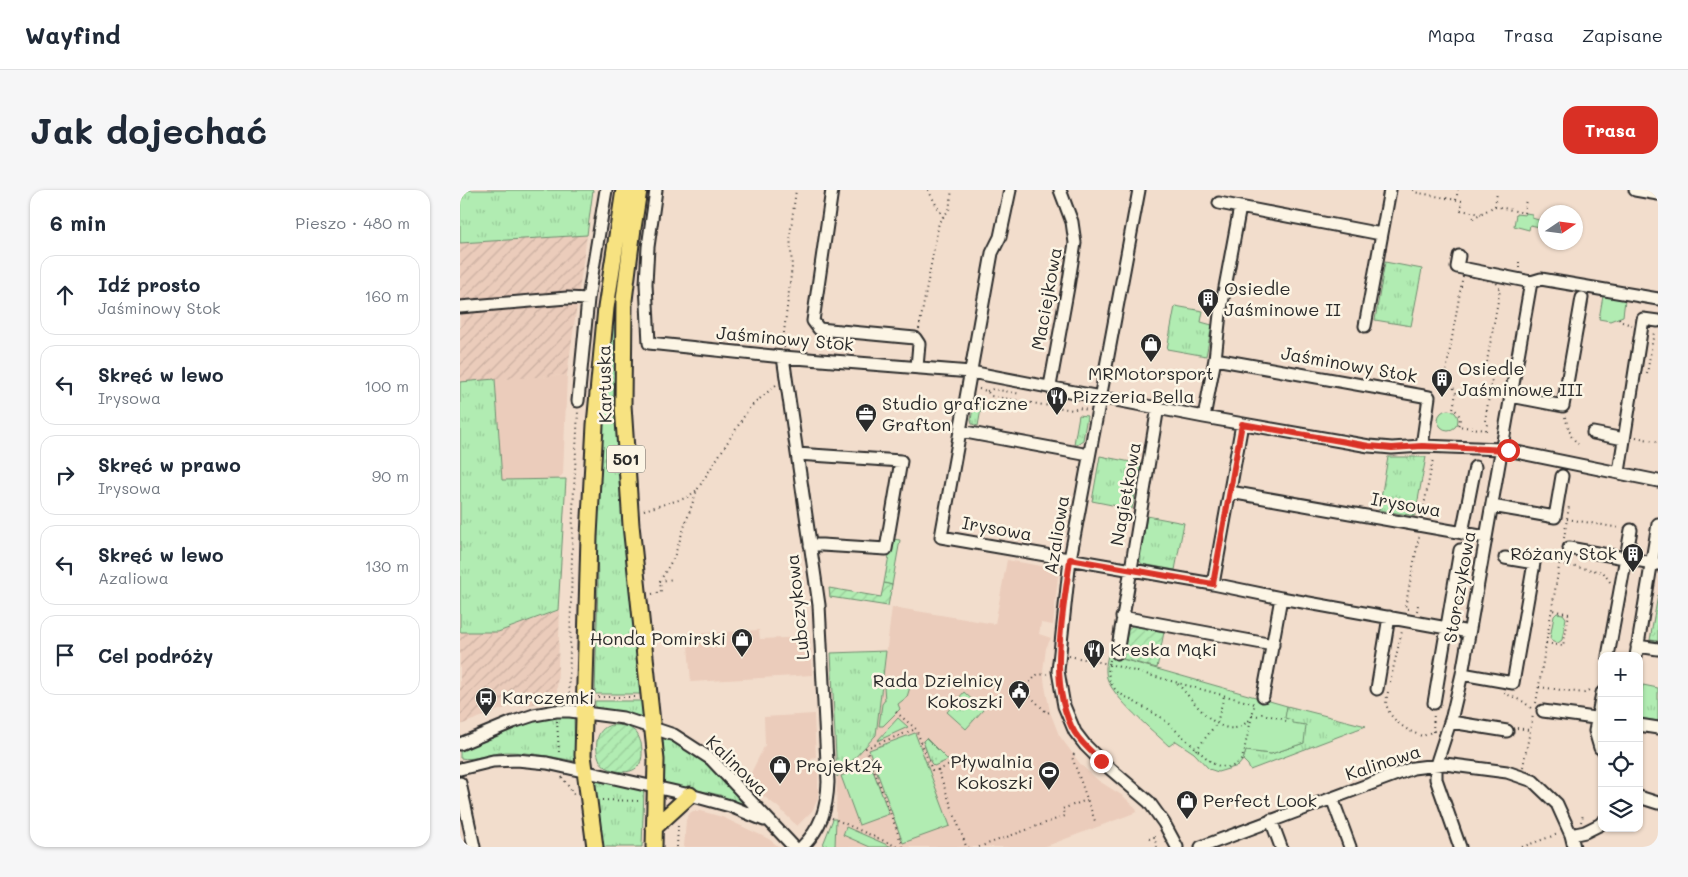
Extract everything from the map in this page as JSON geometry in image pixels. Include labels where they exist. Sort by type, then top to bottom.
[{"type":"main road","name":"Kartuska","points":[[585,713],[589,536],[595,425],[606,308],[624,190]]},
{"type":"main road","name":"Kartuska","points":[[640,190],[624,300],[624,405],[630,525],[652,728]]},
{"type":"main road","name":"501","points":[[585,713],[584,755],[595,847]]},
{"type":"main road","name":"501","points":[[652,728],[656,760],[654,847]]},
{"type":"main road","points":[[654,828],[690,795]]},
{"type":"street","points":[[578,401],[588,299],[606,190]]},
{"type":"street","name":"Jaśminowy Stok","points":[[656,190],[649,237],[646,284],[649,343],[783,357],[970,372],[1100,395],[1242,424],[1369,446],[1502,449],[1658,481]]},
{"type":"street","name":"Jaśminowy Stok","points":[[832,190],[812,322],[819,330],[915,338]]},
{"type":"street","points":[[970,372],[992,253],[1000,236],[1010,190]]},
{"type":"street","name":"Maciejkowa","points":[[1050,386],[1075,243],[1072,222],[1060,190]]},
{"type":"street","name":"Azaliowa","points":[[1139,190],[1070,559],[1058,663],[1064,706],[1075,732],[1085,746],[1149,802],[1164,823],[1177,847]]},
{"type":"street","points":[[1365,326],[1390,190]]},
{"type":"street","points":[[1635,190],[1658,194]]},
{"type":"street","points":[[1219,203],[1381,234]]},
{"type":"street","points":[[1204,416],[1215,359],[1220,314],[1240,207]]},
{"type":"street","points":[[1459,256],[1457,267],[1508,282],[1536,280],[1658,299]]},
{"type":"street","name":"Storczykowa","points":[[1436,764],[1450,722],[1462,674],[1511,396],[1536,280]]},
{"type":"street","points":[[460,307],[567,298],[588,299]]},
{"type":"street","points":[[1511,396],[1563,406],[1582,298]]},
{"type":"street","points":[[1619,472],[1630,436],[1643,319],[1656,324]]},
{"type":"street","points":[[915,338],[918,344],[917,367]]},
{"type":"street","name":"Lubczykowa","points":[[783,357],[819,605],[828,782],[826,808],[822,820],[811,838],[802,847]]},
{"type":"street","name":"Jaśminowy Stok","points":[[1215,359],[1429,396],[1422,446]]},
{"type":"street","name":"Irysowa","points":[[970,372],[940,537],[1213,584],[1470,632]]},
{"type":"street","name":"Nagietkowa","points":[[1117,653],[1158,407]]},
{"type":"street","points":[[1213,584],[1242,424]]},
{"type":"street","points":[[960,431],[1089,455]]},
{"type":"street","points":[[1593,433],[1630,436]]},
{"type":"street","points":[[797,454],[901,461],[886,549],[810,546]]},
{"type":"street","name":"Storczykowa","points":[[1462,533],[1475,468]]},
{"type":"street","points":[[1492,506],[1555,517],[1562,476]]},
{"type":"street","name":"Irysowa","points":[[1230,492],[1486,537]]},
{"type":"street","points":[[1658,524],[1654,563],[1636,651],[1658,649]]},
{"type":"street","points":[[1609,652],[1631,530]]},
{"type":"street","points":[[1564,548],[1654,563]]},
{"type":"street","name":"Storczykowa","points":[[1434,702],[1460,550]]},
{"type":"street","points":[[1462,674],[1513,683],[1534,563],[1505,558]]},
{"type":"street","points":[[1259,700],[1273,645],[1281,598]]},
{"type":"street","points":[[1122,617],[1273,645]]},
{"type":"street","points":[[1377,689],[1390,617]]},
{"type":"street","points":[[1539,711],[1598,719]]},
{"type":"street","name":"Kalinowa","points":[[460,744],[534,715],[556,712],[585,713],[623,718],[681,739],[711,759],[794,847]]},
{"type":"street","points":[[1450,722],[1507,731]]},
{"type":"street","points":[[1598,722],[1595,731],[1598,741]]},
{"type":"street","points":[[1643,726],[1658,728]]},
{"type":"street","name":"Kalinowa","points":[[460,769],[493,761],[517,760],[559,766],[586,772],[655,794],[690,795],[730,806],[768,821]]},
{"type":"street","points":[[1436,764],[1436,779],[1460,847]]},
{"type":"street","name":"Kalinowa","points":[[1201,847],[1214,845],[1271,820],[1413,768],[1445,764],[1508,772],[1533,781],[1557,804],[1566,834],[1574,847]]},
{"type":"street","points":[[460,783],[474,847]]},
{"type":"street","points":[[1332,798],[1350,847]]},
{"type":"street","points":[[1271,820],[1281,847]]},
{"type":"street","points":[[1566,834],[1585,832],[1598,826]]},
{"type":"path","points":[[783,357],[786,310],[792,267],[790,235],[796,190]]},
{"type":"path","points":[[928,190],[943,217]]},
{"type":"path","points":[[915,338],[919,330],[939,222],[949,210],[952,190]]},
{"type":"path","points":[[1414,190],[1414,192],[1427,195],[1462,201],[1461,210],[1481,214]]},
{"type":"path","points":[[1427,195],[1428,190]]},
{"type":"path","points":[[1456,200],[1458,190]]},
{"type":"path","points":[[1495,206],[1497,193]]},
{"type":"path","points":[[1473,218],[1495,206],[1524,212],[1526,199]]},
{"type":"path","points":[[1463,276],[1496,282],[1500,290],[1487,361],[1492,379],[1485,421],[1487,424],[1486,430],[1458,426],[1460,418],[1458,413],[1452,409],[1456,393],[1446,372],[1463,276]]},
{"type":"path","points":[[1646,375],[1656,324]]},
{"type":"path","points":[[652,594],[661,592],[660,581],[674,557],[697,490],[750,407],[786,377]]},
{"type":"path","points":[[975,388],[987,391],[993,389],[1029,396]]},
{"type":"path","points":[[987,391],[991,396],[1073,410],[1078,408],[1090,410]]},
{"type":"path","points":[[578,401],[573,510],[569,695],[556,703],[560,775],[577,799],[655,794]]},
{"type":"path","points":[[1074,404],[1078,408]]},
{"type":"path","points":[[1558,405],[1564,413],[1570,436],[1578,444]]},
{"type":"path","points":[[1630,436],[1658,442]]},
{"type":"path","points":[[1422,518],[1433,458]]},
{"type":"path","points":[[641,511],[686,498],[697,490]]},
{"type":"path","points":[[1522,777],[1539,711],[1539,687],[1560,560],[1564,548],[1570,502]]},
{"type":"path","points":[[1567,519],[1631,530]]},
{"type":"path","points":[[1419,537],[1406,608],[1424,613]]},
{"type":"path","points":[[1560,560],[1566,561],[1566,565],[1603,572],[1612,584]]},
{"type":"path","points":[[660,581],[674,580]]},
{"type":"path","points":[[1416,611],[1418,605]]},
{"type":"path","points":[[1546,643],[1563,646],[1569,614],[1552,610]]},
{"type":"path","points":[[1404,630],[1401,631],[1386,707],[1394,719],[1418,735],[1423,736],[1434,731],[1434,702]]},
{"type":"path","points":[[1067,656],[1109,664],[1224,696],[1259,700],[1252,716],[1242,760],[1238,764],[1222,767],[1212,763],[1162,718],[1117,692],[1110,682],[1108,672],[1109,664],[1111,654],[1117,653]]},
{"type":"path","points":[[1020,693],[1037,676],[1047,674]]},
{"type":"path","points":[[1177,683],[1198,708],[1216,723],[1230,729],[1241,726],[1252,716],[1262,714],[1286,721]]},
{"type":"path","points":[[1539,687],[1584,693],[1598,689]]},
{"type":"path","points":[[1024,689],[1047,713],[1052,711]]},
{"type":"path","points":[[1498,692],[1524,702],[1539,711]]},
{"type":"path","points":[[1196,750],[1216,723],[1224,696]]},
{"type":"path","points":[[597,697],[642,697]]},
{"type":"path","points":[[896,712],[916,729],[932,770],[938,770],[962,760],[964,756]]},
{"type":"path","points":[[903,847],[866,748],[916,729]]},
{"type":"path","points":[[1074,754],[1072,757],[1095,821]]},
{"type":"path","points":[[938,770],[966,846],[969,847]]},
{"type":"path","points":[[980,847],[1065,816],[1062,809],[1087,800]]},
{"type":"path","points":[[835,818],[898,847]]},
{"type":"path","points":[[677,847],[678,822]]},
{"type":"path","points":[[1522,847],[1566,834]]},
{"type":"path","points":[[1149,839],[1154,837],[1157,847]]},
{"type":"shaded area","points":[[587,235],[567,375],[460,382],[460,243]]},
{"type":"shaded area","points":[[567,375],[563,474],[558,479],[502,480],[495,379]]},
{"type":"shaded area","points":[[1007,560],[1053,568],[1058,576],[1053,625],[1041,623],[1039,634],[1051,638],[1046,648],[1043,671],[1050,712],[1059,735],[1081,765],[1099,781],[1123,796],[1136,808],[1137,812],[1044,847],[835,847],[837,777],[876,735],[892,607],[995,624]]},
{"type":"shaded area","points":[[560,610],[557,692],[540,702],[530,705],[510,706],[460,725],[460,632],[499,632]]},
{"type":"shaded area","points":[[759,630],[760,639],[810,637],[812,675],[691,682],[687,634]]},
{"type":"shaded area","points":[[814,714],[816,757],[811,758],[811,771],[818,771],[818,799],[812,811],[797,826],[747,781],[765,745],[764,717]]},
{"type":"shaded area","points":[[693,811],[701,811],[722,817],[769,839],[779,847],[684,847],[686,820]]},
{"type":"green space","points":[[460,190],[593,190],[587,235],[460,243]]},
{"type":"green space","points":[[1526,213],[1532,214],[1532,218],[1538,220],[1538,227],[1530,225],[1529,230],[1514,226],[1516,214],[1525,215]]},
{"type":"green space","points":[[1385,262],[1422,269],[1411,326],[1375,320]]},
{"type":"green space","points":[[1603,296],[1625,300],[1623,316],[1610,321],[1599,319]]},
{"type":"green space","points":[[613,302],[618,302],[617,415],[621,496],[642,694],[595,694],[598,582],[596,508],[601,429]]},
{"type":"green space","points":[[1175,306],[1203,311],[1201,322],[1212,325],[1206,356],[1167,349]]},
{"type":"green space","points":[[495,379],[502,480],[566,479],[558,610],[498,632],[460,632],[460,382]]},
{"type":"green space","points":[[975,396],[983,398],[978,426],[972,424],[971,420]]},
{"type":"green space","points":[[1444,410],[1452,410],[1458,416],[1458,424],[1452,430],[1444,430],[1438,424],[1438,416]]},
{"type":"green space","points":[[1079,415],[1087,416],[1083,440],[1074,444]]},
{"type":"green space","points":[[1100,456],[1141,464],[1132,509],[1092,501]]},
{"type":"green space","points":[[1388,457],[1426,457],[1415,516],[1379,510]]},
{"type":"green space","points":[[1147,516],[1184,523],[1175,570],[1142,564],[1139,560]]},
{"type":"green space","points":[[892,539],[900,540],[892,585],[884,583]]},
{"type":"green space","points":[[884,583],[892,585],[888,606],[830,597],[829,588],[881,597]]},
{"type":"green space","points":[[1658,595],[1658,641],[1650,640]]},
{"type":"green space","points":[[1557,613],[1563,614],[1566,618],[1562,640],[1558,643],[1553,642],[1550,638],[1554,616]]},
{"type":"green space","points":[[1132,626],[1164,632],[1157,668],[1123,659],[1128,629]]},
{"type":"green space","points":[[886,651],[876,735],[837,777],[831,653]]},
{"type":"green space","points":[[1108,655],[1287,706],[1285,718],[1292,720],[1292,723],[1306,725],[1304,743],[1271,754],[1246,751],[1243,760],[1238,766],[1218,772],[1209,769],[1194,753],[1176,741],[1169,746],[1117,695],[1107,678]]},
{"type":"green space","points":[[897,677],[906,680],[910,687],[907,697],[898,704],[900,709],[883,726],[879,726],[882,704],[885,700],[884,687],[887,679]]},
{"type":"green space","points":[[1643,685],[1658,688],[1658,721],[1643,719]]},
{"type":"green space","points":[[964,692],[983,710],[966,729],[947,712]]},
{"type":"green space","points":[[595,701],[643,701],[645,717],[595,708]]},
{"type":"green space","points":[[1287,706],[1366,726],[1250,770],[1243,760],[1246,751],[1271,754],[1304,743],[1291,723],[1284,718]]},
{"type":"green space","points":[[557,716],[574,717],[575,761],[515,752],[465,759],[460,758],[460,749],[508,730]]},
{"type":"green space","points":[[898,718],[908,727],[877,741]]},
{"type":"green space","points":[[611,725],[628,727],[635,731],[638,736],[641,743],[642,756],[641,762],[635,769],[624,772],[616,771],[607,768],[600,761],[597,740],[602,730]]},
{"type":"green space","points":[[915,733],[950,826],[903,843],[869,750]]},
{"type":"green space","points":[[663,737],[700,759],[754,808],[752,810],[720,795],[664,783]]},
{"type":"green space","points":[[926,738],[948,760],[934,766],[931,763],[923,741]]},
{"type":"green space","points":[[871,765],[889,814],[859,825],[841,776]]},
{"type":"green space","points":[[593,780],[644,789],[642,847],[602,847]]},
{"type":"green space","points":[[833,819],[836,819],[835,847],[822,847]]},
{"type":"green space","points":[[846,827],[892,847],[870,847],[843,835]]},
{"type":"place","name":"Osiedle Jaśminowe II","points":[[1208,318]]},
{"type":"place","name":"MRMotorsport","points":[[1151,363]]},
{"type":"place","name":"Osiedle Jaśminowe III","points":[[1442,398]]},
{"type":"place","name":"Pizzeria Bella","points":[[1057,416]]},
{"type":"place","name":"Studio graficzne Grafton","points":[[866,433]]},
{"type":"place","name":"Różany Stok","points":[[1633,573]]},
{"type":"place","name":"Honda Pomirski","points":[[742,658]]},
{"type":"place","name":"Kreska Mąki","points":[[1094,669]]},
{"type":"place","name":"Rada Dzielnicy Kokoszki","points":[[1019,710]]},
{"type":"place","name":"Karczemki","points":[[486,717]]},
{"type":"place","name":"Projekt24","points":[[780,785]]},
{"type":"place","name":"Pływalnia Kokoszki","points":[[1049,791]]},
{"type":"place","name":"Perfect Look","points":[[1187,820]]},
{"type":"route","points":[[1101,761],[1085,746],[1075,732],[1064,706],[1060,688],[1058,663],[1070,559],[1213,584],[1242,424],[1369,446],[1392,448],[1422,446],[1471,447],[1508,450]]}]
